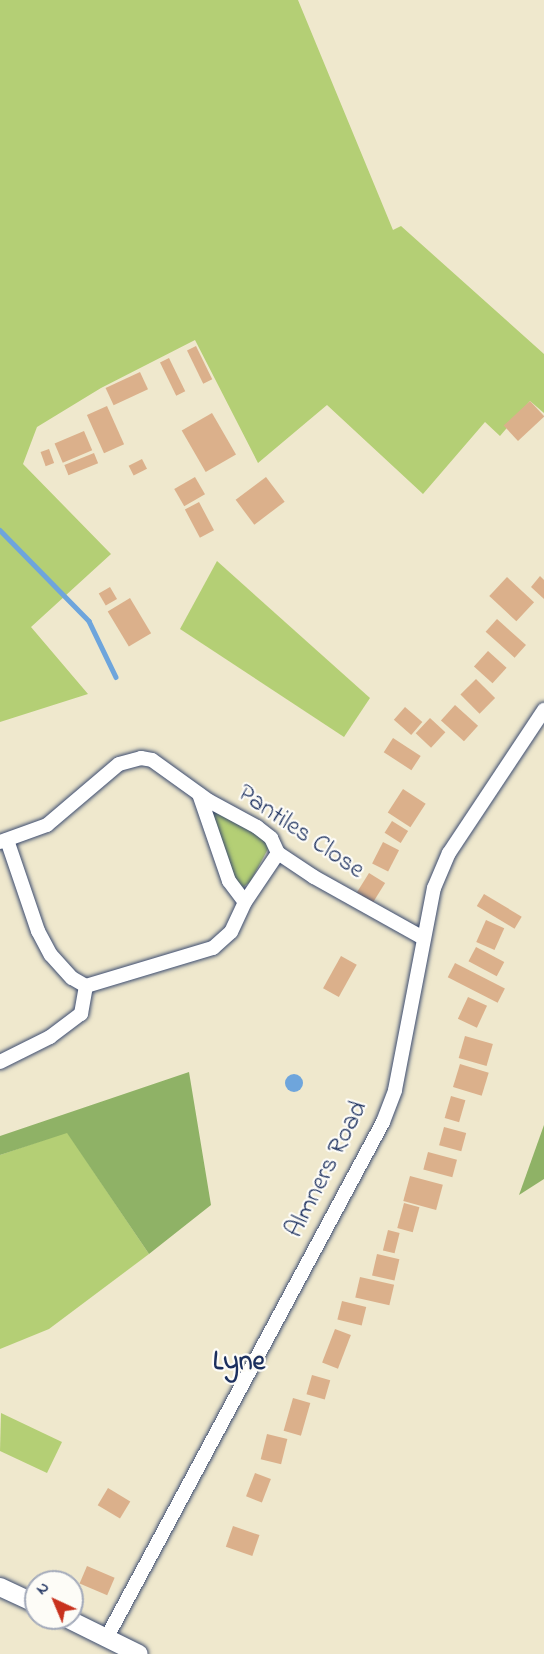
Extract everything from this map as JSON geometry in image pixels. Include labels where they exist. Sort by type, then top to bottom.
[{"type":"street","name":"Almners Road","points":[[107,1637],[383,1122],[395,1090],[434,888],[449,852],[544,710]]},
{"type":"street","name":"Pantiles Close","points":[[3,841],[47,825],[118,764],[141,759],[152,760],[199,794],[257,827],[271,838],[278,853],[423,938]]},
{"type":"street","points":[[199,794],[229,881],[245,902]]},
{"type":"street","points":[[3,841],[38,931],[51,955],[72,978],[86,986],[213,948],[231,932],[245,902],[278,853]]},
{"type":"street","points":[[0,1062],[50,1037],[81,1014],[86,986]]},
{"type":"street","points":[[0,1587],[24,1598]]},
{"type":"street","points":[[84,1626],[139,1654]]},
{"type":"green space","points":[[0,0],[298,0],[393,230],[401,226],[544,354],[544,413],[530,401],[500,436],[485,422],[423,494],[327,405],[258,463],[195,340],[101,388],[37,427],[23,464],[111,554],[31,627],[88,694],[0,722]]},
{"type":"green space","points":[[217,561],[370,698],[344,737],[180,629]]},
{"type":"green space","points":[[210,807],[262,836],[269,847],[250,882],[243,887],[236,883]]},
{"type":"green space","points":[[189,1072],[211,1205],[149,1254],[67,1133],[0,1155],[0,1136]]},
{"type":"green space","points":[[544,1125],[544,1179],[519,1195]]},
{"type":"green space","points":[[67,1132],[149,1254],[49,1329],[0,1349],[0,1155]]},
{"type":"green space","points":[[1,1413],[62,1442],[47,1473],[0,1451]]},
{"type":"water","points":[[294,1074],[300,1077],[303,1083],[300,1089],[294,1092],[288,1089],[285,1083],[288,1077]]},
{"type":"building","points":[[196,346],[212,379],[203,384],[187,350]]},
{"type":"building","points":[[169,358],[185,391],[176,396],[160,362]]},
{"type":"building","points":[[140,372],[148,389],[114,405],[106,388]]},
{"type":"building","points":[[530,401],[544,417],[518,441],[504,426]]},
{"type":"building","points":[[107,406],[124,444],[104,453],[87,415]]},
{"type":"building","points":[[212,413],[236,455],[206,472],[182,430]]},
{"type":"building","points":[[84,431],[92,450],[63,463],[55,444]]},
{"type":"building","points":[[49,449],[54,463],[46,466],[41,452]]},
{"type":"building","points":[[94,453],[98,463],[68,475],[64,465]]},
{"type":"building","points":[[142,459],[147,469],[134,476],[129,466]]},
{"type":"building","points":[[195,477],[205,494],[184,506],[174,489]]},
{"type":"building","points":[[266,477],[285,502],[254,525],[236,500]]},
{"type":"building","points":[[199,502],[214,530],[200,538],[185,510]]},
{"type":"building","points":[[540,576],[544,580],[544,599],[531,587]]},
{"type":"building","points":[[507,577],[534,602],[516,621],[489,596]]},
{"type":"building","points":[[110,587],[117,599],[106,606],[99,594]]},
{"type":"building","points":[[130,598],[151,633],[129,647],[108,611]]},
{"type":"building","points":[[497,619],[526,645],[515,658],[486,632]]},
{"type":"building","points":[[488,651],[507,668],[493,683],[474,667]]},
{"type":"building","points":[[476,679],[495,698],[480,714],[460,695]]},
{"type":"building","points":[[455,705],[478,726],[464,741],[441,721]]},
{"type":"building","points":[[405,707],[422,722],[411,735],[394,720]]},
{"type":"building","points":[[430,718],[445,732],[431,748],[416,733]]},
{"type":"building","points":[[393,738],[421,756],[411,770],[384,752]]},
{"type":"building","points":[[403,789],[426,804],[410,827],[388,812]]},
{"type":"building","points":[[392,821],[408,831],[401,843],[385,833]]},
{"type":"building","points":[[383,842],[399,850],[388,872],[372,863]]},
{"type":"building","points":[[369,873],[385,883],[373,903],[357,893]]},
{"type":"building","points":[[484,894],[522,917],[515,929],[477,906]]},
{"type":"building","points":[[486,920],[504,928],[495,950],[476,942]]},
{"type":"building","points":[[476,947],[504,962],[497,976],[468,961]]},
{"type":"building","points":[[341,956],[357,965],[339,997],[323,988]]},
{"type":"building","points":[[455,963],[505,988],[498,1003],[448,977]]},
{"type":"building","points":[[468,997],[487,1006],[477,1028],[458,1019]]},
{"type":"building","points":[[465,1036],[493,1044],[487,1066],[459,1058]]},
{"type":"building","points":[[460,1064],[489,1073],[482,1096],[453,1087]]},
{"type":"building","points":[[451,1096],[465,1100],[459,1122],[445,1118]]},
{"type":"building","points":[[444,1127],[466,1133],[461,1151],[439,1145]]},
{"type":"building","points":[[428,1152],[457,1160],[452,1177],[423,1169]]},
{"type":"building","points":[[410,1176],[443,1185],[436,1210],[403,1201]]},
{"type":"building","points":[[404,1203],[419,1207],[413,1232],[397,1228]]},
{"type":"building","points":[[388,1230],[400,1233],[395,1253],[383,1250]]},
{"type":"building","points":[[377,1254],[399,1259],[394,1281],[372,1275]]},
{"type":"building","points":[[360,1277],[394,1285],[389,1305],[355,1297]]},
{"type":"building","points":[[342,1301],[366,1307],[362,1325],[337,1319]]},
{"type":"building","points":[[335,1329],[351,1335],[338,1369],[322,1363]]},
{"type":"building","points":[[312,1375],[330,1380],[325,1399],[306,1394]]},
{"type":"building","points":[[293,1398],[310,1403],[301,1436],[284,1431]]},
{"type":"building","points":[[267,1434],[287,1439],[281,1464],[261,1459]]},
{"type":"building","points":[[255,1473],[271,1479],[262,1502],[246,1496]]},
{"type":"building","points":[[108,1488],[130,1501],[120,1519],[98,1505]]},
{"type":"building","points":[[233,1526],[259,1535],[252,1556],[226,1547]]},
{"type":"building","points":[[87,1566],[115,1578],[107,1595],[84,1585],[84,1573]]},
{"type":"waterway","points":[[0,530],[89,621],[116,677]]},
{"type":"district","name":"Lyne","points":[[239,1363]]}]
